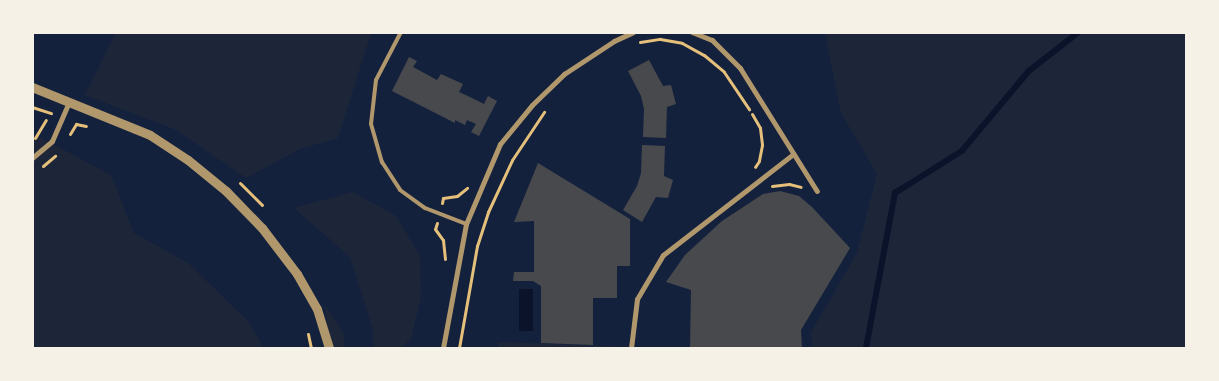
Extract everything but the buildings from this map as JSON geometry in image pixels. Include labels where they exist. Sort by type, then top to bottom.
[{"type":"street","points":[[442,348],[466,224],[500,144],[532,104],[564,74],[614,41],[633,32]]},
{"type":"street","points":[[692,32],[712,40],[740,68],[817,191]]},
{"type":"street","points":[[32,87],[150,135],[188,160],[226,191],[262,228],[297,274],[317,309],[328,348]]},
{"type":"street","points":[[32,158],[52,141],[69,102]]},
{"type":"street","points":[[631,348],[637,299],[663,255],[793,154]]},
{"type":"lane","points":[[402,32],[376,80],[371,124],[382,162],[400,190],[425,208],[466,224]]},
{"type":"path","points":[[635,42],[660,39],[682,43],[704,54],[724,72],[760,128],[762,145],[759,161],[751,173]]},
{"type":"path","points":[[32,107],[51,113],[32,140]]},
{"type":"path","points":[[459,348],[477,246],[488,212],[512,160],[547,108]]},
{"type":"path","points":[[67,140],[76,124],[91,126]]},
{"type":"path","points":[[39,169],[57,154]]},
{"type":"path","points":[[307,326],[311,348]]},
{"type":"shaded area","points":[[116,32],[371,33],[338,138],[300,149],[246,178],[176,130],[85,95]]},
{"type":"shaded area","points":[[825,33],[1186,33],[1186,348],[812,348],[811,332],[857,253],[877,174],[841,113]]},
{"type":"shaded area","points":[[32,133],[111,175],[134,233],[188,263],[248,321],[264,348],[33,348]]},
{"type":"shaded area","points":[[352,192],[395,215],[420,255],[421,298],[411,338],[401,348],[373,348],[373,329],[350,257],[294,208]]},
{"type":"shaded area","points":[[519,289],[533,289],[533,331],[519,331]]},
{"type":"shaded area","points":[[325,305],[344,334],[344,348],[330,348]]},
{"type":"shaded area","points":[[498,342],[614,346],[614,348],[498,348]]},
{"type":"waterway","points":[[866,348],[895,193],[962,151],[1029,71],[1079,32]]}]
